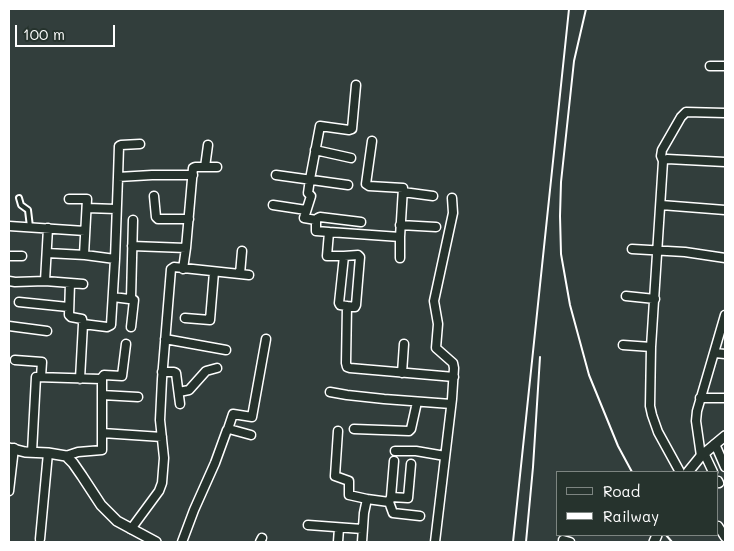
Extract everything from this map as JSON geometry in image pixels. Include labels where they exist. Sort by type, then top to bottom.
[{"type":"street","points":[[710,66],[725,66]]},
{"type":"street","points":[[356,85],[352,129],[320,126],[308,193],[311,196],[304,218],[316,220],[320,217],[362,222]]},
{"type":"street","points":[[679,471],[658,432],[652,415],[650,397],[651,347],[661,205],[663,161],[661,156],[662,150],[683,114],[688,111],[725,113]]},
{"type":"street","points":[[372,141],[366,184],[369,186],[402,188],[403,190],[400,258]]},
{"type":"street","points":[[84,324],[110,326],[115,259],[119,146],[140,144]]},
{"type":"street","points":[[205,167],[208,145]]},
{"type":"street","points":[[315,150],[351,158]]},
{"type":"street","points":[[663,161],[667,158],[725,162]]},
{"type":"street","points":[[183,269],[194,167],[217,167]]},
{"type":"street","points":[[118,177],[192,175]]},
{"type":"street","points":[[276,175],[348,185]]},
{"type":"street","points":[[403,192],[433,196]]},
{"type":"street","points":[[154,196],[156,217],[158,219],[188,219]]},
{"type":"street","points":[[435,542],[454,377],[453,363],[436,348],[438,324],[434,301],[453,213],[452,198]]},
{"type":"street","points":[[69,199],[87,200],[84,255]]},
{"type":"street","points":[[274,205],[306,210]]},
{"type":"street","points":[[661,205],[725,210]]},
{"type":"street","points":[[87,208],[116,209]]},
{"type":"street","points":[[130,298],[133,220]]},
{"type":"street","points":[[316,220],[315,231],[400,237]]},
{"type":"street","points":[[400,225],[436,227]]},
{"type":"street","points":[[9,226],[85,231]]},
{"type":"street","points":[[46,281],[48,228]]},
{"type":"street","points":[[329,232],[327,256],[358,255],[360,257],[356,305],[354,307],[339,304],[344,256]]},
{"type":"street","points":[[132,246],[186,248]]},
{"type":"street","points":[[632,249],[685,252],[725,258]]},
{"type":"street","points":[[240,274],[242,251]]},
{"type":"street","points":[[47,253],[115,259]]},
{"type":"street","points":[[9,256],[22,256]]},
{"type":"street","points":[[131,529],[161,488],[164,458],[160,420],[162,372],[171,268],[249,275]]},
{"type":"street","points":[[185,318],[210,320],[214,272]]},
{"type":"street","points":[[9,280],[15,282],[46,281],[83,284]]},
{"type":"street","points":[[70,283],[69,316],[82,319],[84,324],[80,379]]},
{"type":"street","points":[[626,296],[655,299]]},
{"type":"street","points":[[113,297],[134,300],[130,327]]},
{"type":"street","points":[[19,302],[68,307]]},
{"type":"street","points":[[347,306],[346,363],[348,367],[454,377]]},
{"type":"street","points":[[713,471],[703,454],[696,421],[700,398],[725,315]]},
{"type":"street","points":[[9,326],[47,331]]},
{"type":"street","points":[[165,339],[226,350]]},
{"type":"street","points":[[182,542],[233,414],[252,417],[266,339]]},
{"type":"street","points":[[9,491],[11,448],[66,456],[78,452],[102,450],[102,379],[104,375],[123,376],[126,344]]},
{"type":"street","points":[[402,373],[404,344]]},
{"type":"street","points":[[623,345],[651,347]]},
{"type":"street","points":[[714,353],[725,354]]},
{"type":"street","points":[[15,360],[42,362],[42,377]]},
{"type":"street","points":[[179,392],[189,390],[206,371],[217,368]]},
{"type":"street","points":[[162,372],[176,373],[180,404]]},
{"type":"street","points":[[32,452],[36,379],[38,376],[102,379]]},
{"type":"street","points":[[330,392],[451,404]]},
{"type":"street","points":[[102,395],[138,397]]},
{"type":"street","points":[[700,398],[725,398]]},
{"type":"street","points":[[354,429],[409,431],[417,402]]},
{"type":"street","points":[[228,429],[252,435]]},
{"type":"street","points":[[338,431],[335,476],[349,481],[348,494],[350,496],[367,499],[408,498],[411,464]]},
{"type":"street","points":[[102,433],[162,436]]},
{"type":"street","points":[[689,471],[703,454],[725,436]]},
{"type":"street","points":[[715,444],[725,467]]},
{"type":"street","points":[[395,451],[416,451],[445,456]]},
{"type":"street","points":[[40,539],[48,453]]},
{"type":"street","points":[[66,456],[73,463],[101,506],[117,521],[156,542]]},
{"type":"street","points":[[394,461],[390,499],[391,511],[393,513],[420,516]]},
{"type":"street","points":[[362,542],[362,529],[367,499]]},
{"type":"street","points":[[308,525],[362,529]]},
{"type":"street","points":[[338,542],[339,528]]},
{"type":"lane","points":[[19,198],[21,205],[28,210],[30,227]]},
{"type":"railway","points":[[513,542],[569,9]]},
{"type":"railway","points":[[586,9],[574,61],[561,182],[561,254],[570,305],[589,375],[618,446],[631,471]]},
{"type":"railway","points":[[526,542],[540,357]]},
{"type":"railway","points":[[667,536],[672,542]]}]
